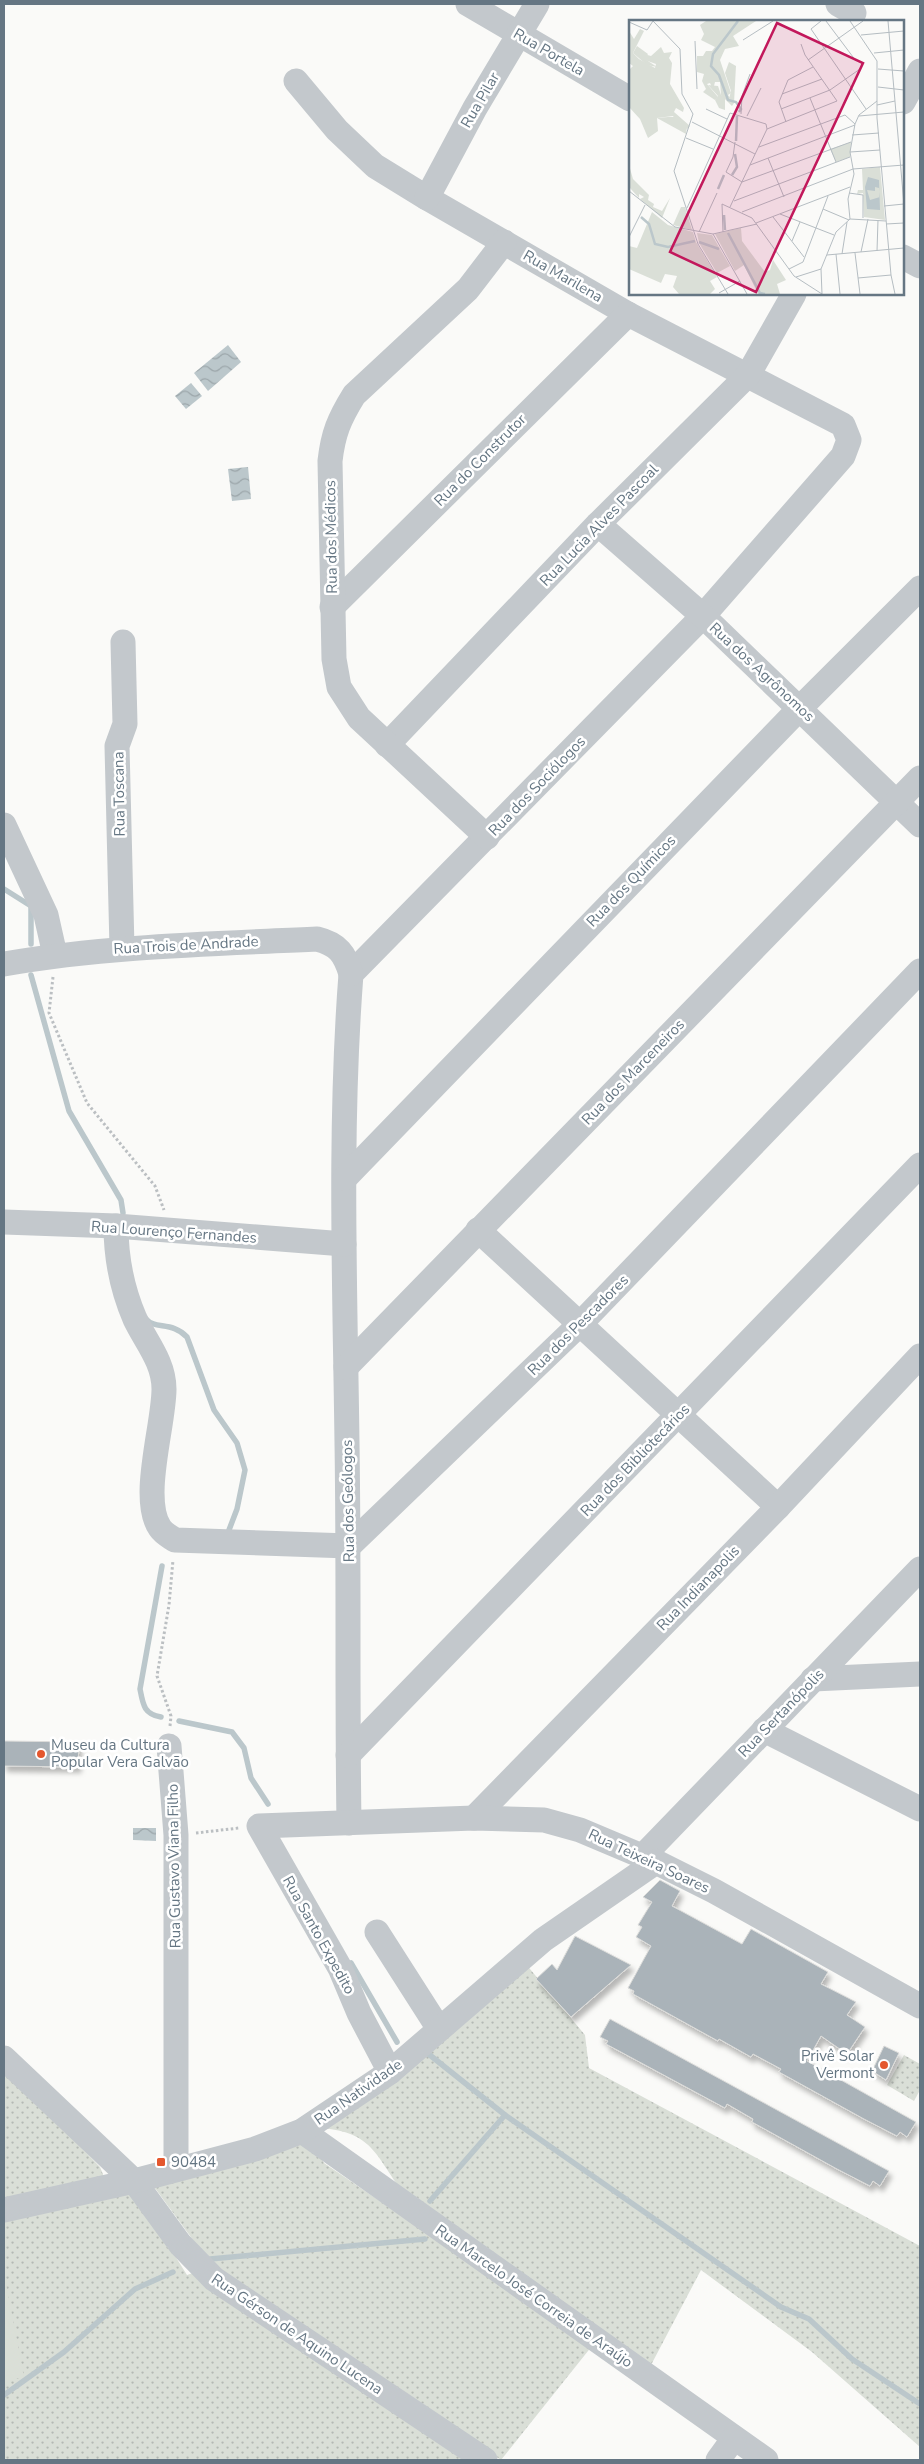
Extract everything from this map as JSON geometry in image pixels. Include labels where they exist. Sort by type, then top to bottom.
[{"type":"street","name":"Rua Portela","points":[[468,4],[629,98]]},
{"type":"street","name":"Rua Pilar","points":[[426,198],[475,108],[537,4]]},
{"type":"street","points":[[904,100],[920,71]]},
{"type":"street","name":"Rua Marilena","points":[[296,81],[337,130],[375,166],[426,198],[628,314],[843,425],[850,440]]},
{"type":"street","name":"Rua dos Médicos","points":[[487,837],[359,718],[339,687],[334,659],[330,461],[333,437],[341,416],[354,396],[468,289],[504,242]]},
{"type":"street","points":[[904,258],[920,266]]},
{"type":"street","name":"Rua Lucia Alves Pascoal","points":[[387,745],[598,524],[748,375],[793,295]]},
{"type":"street","name":"Rua do Construtor","points":[[332,607],[628,314]]},
{"type":"street","name":"Rua dos Sociólogos","points":[[351,974],[702,616],[843,456],[850,440]]},
{"type":"street","name":"Rua dos Agrônomos","points":[[598,524],[702,616],[920,825]]},
{"type":"street","name":"Rua dos Químicos","points":[[345,1178],[800,708],[920,588]]},
{"type":"street","name":"Rua Toscana","points":[[122,948],[118,746],[125,724],[123,642]]},
{"type":"street","name":"Rua dos Marceneiros","points":[[346,1367],[920,778]]},
{"type":"street","points":[[4,825],[46,915],[55,955]]},
{"type":"street","name":"Rua Trois de Andrade","points":[[4,964],[55,955],[122,948],[317,939],[329,942],[339,948],[346,958],[351,974]]},
{"type":"street","name":"Rua dos Pescadores","points":[[349,1546],[580,1324],[920,971]]},
{"type":"street","points":[[345,1178],[348,1022],[351,974]]},
{"type":"street","name":"Rua dos Bibliotecários","points":[[348,1755],[920,1165]]},
{"type":"street","name":"Rua dos Geólogos","points":[[345,1178],[344,1244],[349,1546],[349,1823]]},
{"type":"street","name":"Rua Lourenço Fernandes","points":[[4,1222],[116,1226],[344,1244]]},
{"type":"street","points":[[116,1226],[121,1281],[136,1321],[162,1372],[163,1420],[152,1470],[155,1517],[165,1534],[175,1540],[349,1546]]},
{"type":"street","points":[[478,1230],[778,1507]]},
{"type":"street","name":"Rua Indianapolis","points":[[474,1818],[778,1507],[920,1356]]},
{"type":"street","name":"Rua Sertanópolis","points":[[649,1860],[764,1730],[920,1569]]},
{"type":"street","points":[[813,1679],[920,1674]]},
{"type":"street","points":[[764,1730],[920,1810]]},
{"type":"street","name":"Rua Gustavo Viana Filho","points":[[170,1746],[176,1835],[176,2169]]},
{"type":"street","name":"Rua Teixeira Soares","points":[[260,1826],[474,1818],[544,1820],[580,1830],[714,1891],[920,2006]]},
{"type":"street","name":"Rua Santo Expedito","points":[[260,1826],[340,1968],[359,2013],[390,2072]]},
{"type":"street","name":"Rua Natividade","points":[[4,2210],[134,2181],[255,2149],[302,2131],[390,2072],[543,1940],[649,1860]]},
{"type":"street","points":[[377,1932],[439,2029]]},
{"type":"street","name":"Rua Gérson de Aquino Lucena","points":[[4,2058],[134,2181],[180,2244],[214,2278],[485,2460]]},
{"type":"street","name":"Rua Marcelo José Correia de Araújo","points":[[302,2131],[766,2460]]},
{"type":"street","points":[[718,2460],[734,2438]]},
{"type":"path","points":[[55,955],[49,1013],[87,1103],[155,1186],[173,1231]]},
{"type":"path","points":[[170,1746],[171,1716],[157,1676],[169,1605],[175,1540]]},
{"type":"path","points":[[176,1835],[260,1826]]},
{"type":"shaded area","points":[[525,1963],[585,2035],[589,2068],[920,2246],[920,2447],[812,2352],[701,2270],[651,2365],[406,2196],[373,2150],[364,2142],[353,2135],[320,2128]]},
{"type":"shaded area","points":[[904,2055],[920,2064],[920,2090],[914,2101],[887,2085]]},
{"type":"shaded area","points":[[4,2068],[100,2167],[104,2177],[4,2202]]},
{"type":"shaded area","points":[[296,2143],[313,2146],[324,2163],[592,2346],[501,2460],[215,2270],[152,2184]]},
{"type":"shaded area","points":[[123,2192],[140,2200],[187,2275],[196,2272],[469,2460],[4,2460],[4,2220]]},
{"type":"shaded area","points":[[4,2274],[24,2377],[4,2381]]},
{"type":"water","points":[[228,345],[241,362],[208,391],[194,373]]},
{"type":"water","points":[[191,383],[202,396],[186,409],[175,396]]},
{"type":"water","points":[[248,467],[251,499],[232,501],[228,469]]},
{"type":"water","points":[[133,1828],[156,1828],[156,1841],[133,1840]]},
{"type":"building","name":"Museu da Cultura Popular Vera Galvão","points":[[4,1741],[79,1742],[78,1767],[4,1766]]},
{"type":"building","points":[[660,1880],[680,1891],[672,1906],[742,1944],[751,1929],[828,1972],[821,1984],[856,2002],[847,2015],[865,2027],[847,2054],[821,2036],[807,2061],[916,2122],[907,2137],[900,2132],[897,2136],[864,2119],[779,2072],[781,2069],[753,2054],[751,2057],[719,2039],[718,2041],[633,1994],[634,1991],[628,1988],[651,1946],[636,1937],[642,1927],[638,1925],[652,1902],[643,1897]]},
{"type":"building","points":[[575,1936],[631,1965],[571,2017],[536,1979],[552,1964],[557,1970]]},
{"type":"building","points":[[610,2019],[889,2171],[880,2186],[873,2181],[870,2186],[752,2122],[753,2119],[727,2104],[725,2108],[606,2044],[608,2041],[600,2037]]},
{"type":"building","name":"Privê Solar Vermont","points":[[884,2046],[899,2053],[886,2080],[872,2071]]},
{"type":"waterway","points":[[4,889],[31,906],[31,944]]},
{"type":"waterway","points":[[31,975],[69,1111],[121,1200],[123,1213]]},
{"type":"waterway","points":[[146,1319],[154,1324],[176,1329],[187,1337],[214,1410],[237,1443],[245,1470],[237,1509],[229,1530]]},
{"type":"waterway","points":[[161,1717],[151,1714],[145,1708],[140,1689],[162,1566]]},
{"type":"waterway","points":[[179,1721],[232,1732],[244,1748],[251,1778],[268,1804]]},
{"type":"waterway","points":[[351,1963],[397,2042]]},
{"type":"waterway","points":[[426,2052],[505,2115],[781,2307],[809,2319],[852,2359],[920,2404]]},
{"type":"waterway","points":[[430,2201],[505,2115]]},
{"type":"waterway","points":[[210,2259],[425,2239]]},
{"type":"waterway","points":[[4,2395],[64,2352],[135,2289],[173,2272]]},
{"type":"place","name":"Museu da Cultura Popular Vera Galvão","points":[[41,1754]]},
{"type":"place","name":"Privê Solar Vermont","points":[[884,2065]]},
{"type":"place","name":"90484","points":[[161,2162]]}]
